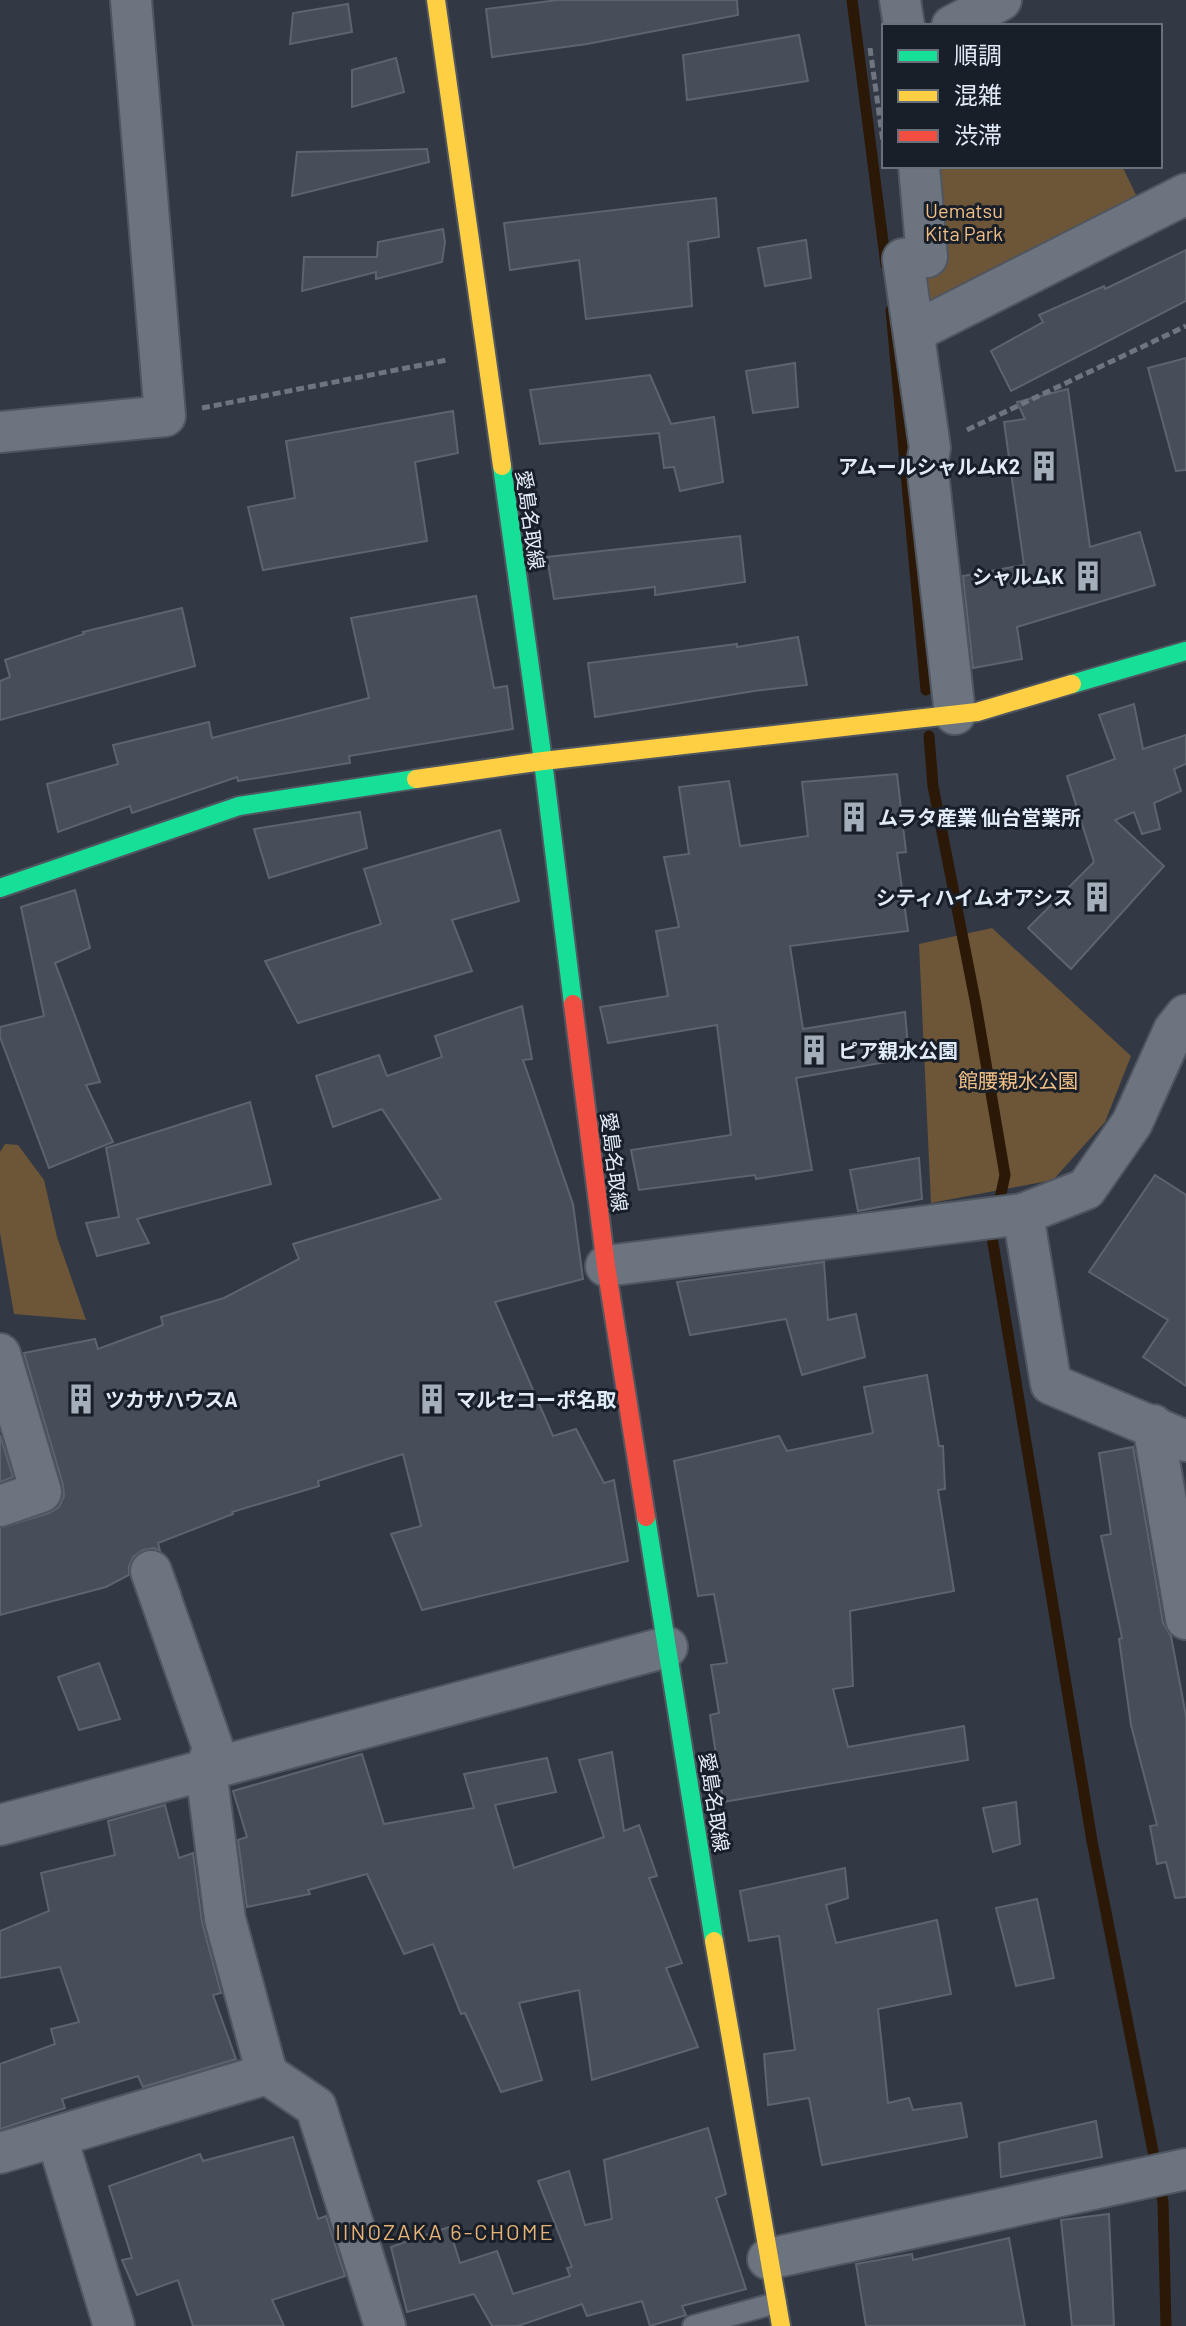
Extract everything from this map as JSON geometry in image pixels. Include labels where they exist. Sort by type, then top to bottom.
[{"type":"main road","name":"愛島名取線","points":[[436,0],[543,761],[606,1266],[781,2326]]},
{"type":"main road","points":[[0,888],[239,806],[543,761],[977,712],[1186,651]]},
{"type":"street","points":[[0,432],[165,416],[131,0]]},
{"type":"street","points":[[900,0],[904,24]]},
{"type":"street","points":[[956,24],[1001,0]]},
{"type":"street","points":[[919,168],[927,257],[903,259],[930,448],[927,464],[955,714]]},
{"type":"street","points":[[914,332],[1186,194]]},
{"type":"street","points":[[606,1266],[1023,1214],[1086,1189],[1132,1123],[1174,1030],[1186,1015]]},
{"type":"street","points":[[1023,1214],[1051,1384],[1170,1433],[1186,1619]]},
{"type":"street","points":[[0,1354],[41,1492],[0,1506]]},
{"type":"street","points":[[161,1599],[151,1571],[213,1748],[206,1770],[225,1919],[267,2074],[316,2107],[385,2326]]},
{"type":"street","points":[[0,1825],[667,1647]]},
{"type":"street","points":[[0,2153],[267,2074]]},
{"type":"street","points":[[57,2138],[114,2326]]},
{"type":"street","points":[[768,2259],[1184,2170]]},
{"type":"lane","points":[[693,2326],[776,2303]]},
{"type":"path","points":[[870,45],[882,135]]},
{"type":"path","points":[[930,448],[1186,326]]},
{"type":"path","points":[[165,416],[485,353]]},
{"type":"green space","name":"Uematsu Kita Park","points":[[900,168],[1123,168],[1137,197],[919,309]]},
{"type":"green space","name":"館腰親水公園","points":[[992,928],[1131,1056],[1105,1122],[1053,1180],[931,1203],[919,944]]},
{"type":"green space","points":[[5,1144],[18,1145],[44,1180],[57,1237],[86,1320],[14,1314],[0,1233],[0,1152]]},
{"type":"building","points":[[558,0],[737,0],[738,15],[587,44],[492,57],[486,9]]},
{"type":"building","points":[[348,4],[352,32],[290,44],[293,13]]},
{"type":"building","points":[[799,35],[808,81],[687,100],[683,55]]},
{"type":"building","points":[[396,58],[404,92],[352,107],[352,70]]},
{"type":"building","points":[[427,149],[429,162],[292,196],[297,152]]},
{"type":"building","points":[[716,198],[719,237],[688,242],[692,306],[586,319],[579,260],[510,270],[504,223]]},
{"type":"building","points":[[443,229],[442,262],[376,279],[376,272],[302,291],[304,257],[377,257],[378,242]]},
{"type":"building","points":[[806,240],[811,278],[765,286],[758,248]]},
{"type":"building","points":[[1186,250],[1186,301],[1011,391],[991,351],[1043,322],[1039,315],[1104,286],[1105,289]]},
{"type":"building","points":[[1186,358],[1186,470],[1176,471],[1148,368]]},
{"type":"building","points":[[795,363],[798,407],[753,413],[746,371]]},
{"type":"building","points":[[650,375],[671,424],[714,417],[723,482],[680,491],[674,467],[664,468],[659,433],[540,444],[530,390]]},
{"type":"building","points":[[1068,389],[1090,547],[1140,532],[1155,585],[1017,627],[1022,659],[973,668],[963,576],[1024,565],[1004,422],[1025,419],[1017,402]]},
{"type":"building","points":[[453,411],[458,453],[415,462],[427,541],[263,570],[248,507],[295,498],[286,441]]},
{"type":"building","points":[[740,536],[745,582],[655,595],[655,587],[554,599],[547,557]]},
{"type":"building","points":[[476,596],[494,688],[507,686],[513,729],[349,756],[350,763],[238,781],[237,777],[132,813],[130,806],[58,832],[47,784],[118,764],[113,745],[209,722],[212,738],[369,698],[351,618]]},
{"type":"building","points":[[182,608],[195,666],[0,720],[0,681],[10,677],[5,660],[83,632]]},
{"type":"building","points":[[798,637],[807,685],[595,717],[588,663],[737,644],[737,647]]},
{"type":"building","points":[[1134,704],[1143,749],[1186,735],[1186,764],[1174,769],[1181,791],[1154,803],[1160,829],[1142,834],[1134,812],[1115,820],[1164,866],[1071,969],[1028,928],[1094,862],[1067,776],[1115,759],[1099,715]]},
{"type":"building","points":[[897,774],[906,852],[897,853],[908,931],[790,946],[803,1029],[905,1012],[909,1058],[796,1078],[812,1170],[756,1179],[755,1175],[639,1190],[631,1150],[731,1135],[717,1025],[608,1043],[600,1007],[668,996],[656,931],[679,927],[664,857],[689,854],[679,787],[729,781],[740,846],[808,836],[802,782]]},
{"type":"building","points":[[360,812],[367,848],[269,878],[254,829]]},
{"type":"building","points":[[500,830],[519,901],[452,920],[472,971],[298,1023],[265,961],[381,924],[364,869]]},
{"type":"building","points":[[75,890],[90,948],[55,963],[100,1082],[86,1085],[113,1142],[49,1168],[0,1037],[0,1027],[44,1016],[21,907]]},
{"type":"building","points":[[522,1006],[532,1059],[523,1060],[573,1204],[583,1279],[495,1302],[553,1436],[576,1429],[604,1483],[614,1480],[628,1561],[422,1610],[391,1534],[421,1526],[403,1454],[318,1481],[319,1486],[232,1512],[158,1543],[160,1551],[154,1548],[143,1550],[133,1557],[129,1575],[106,1587],[0,1615],[0,1528],[49,1513],[59,1507],[64,1496],[24,1353],[95,1339],[98,1349],[163,1325],[161,1317],[224,1298],[299,1259],[293,1244],[441,1199],[382,1109],[333,1127],[316,1076],[379,1055],[387,1076],[442,1057],[435,1036]]},
{"type":"building","points":[[250,1102],[271,1184],[137,1219],[149,1243],[97,1256],[86,1223],[119,1217],[106,1148]]},
{"type":"building","points":[[919,1158],[922,1199],[858,1211],[850,1170]]},
{"type":"building","points":[[1155,1175],[1186,1195],[1186,1386],[1143,1357],[1168,1320],[1089,1272]]},
{"type":"building","points":[[824,1262],[828,1320],[856,1314],[865,1357],[802,1375],[786,1319],[690,1335],[677,1282]]},
{"type":"building","points":[[927,1375],[939,1446],[943,1446],[945,1489],[938,1490],[954,1591],[850,1611],[853,1686],[833,1689],[848,1747],[964,1726],[968,1760],[723,1802],[710,1715],[719,1713],[711,1665],[727,1663],[714,1594],[698,1596],[674,1461],[779,1436],[787,1451],[873,1433],[864,1387]]},
{"type":"building","points":[[0,1435],[13,1477],[0,1482]]},
{"type":"building","points":[[1133,1447],[1163,1623],[1171,1636],[1186,1716],[1186,1897],[1175,1898],[1166,1862],[1157,1864],[1150,1826],[1157,1825],[1131,1725],[1119,1639],[1122,1638],[1101,1536],[1111,1534],[1099,1453]]},
{"type":"building","points":[[99,1663],[120,1719],[79,1730],[58,1677]]},
{"type":"building","points":[[612,1752],[624,1831],[639,1825],[657,1876],[649,1878],[682,1963],[666,1968],[698,2047],[592,2080],[579,1990],[519,2003],[542,2080],[501,2092],[465,2013],[461,2014],[433,1944],[404,1954],[367,1874],[308,1890],[310,1894],[247,1907],[238,1840],[247,1837],[233,1791],[362,1754],[384,1824],[474,1808],[464,1774],[547,1758],[556,1792],[495,1805],[514,1868],[604,1837],[579,1760]]},
{"type":"building","points":[[1016,1802],[1020,1844],[993,1852],[983,1808]]},
{"type":"building","points":[[165,1805],[179,1858],[193,1853],[202,1922],[221,1993],[213,1995],[236,2059],[143,2087],[138,2076],[62,2099],[65,2108],[0,2129],[0,2064],[55,2044],[51,2029],[79,2022],[60,1967],[0,1978],[0,1931],[49,1911],[41,1873],[115,1855],[108,1821]]},
{"type":"building","points":[[845,1868],[848,1898],[826,1905],[836,1943],[937,1920],[951,1994],[878,2009],[888,2103],[909,2098],[913,2110],[961,2103],[967,2137],[822,2165],[809,2098],[768,2105],[764,2054],[795,2050],[779,1936],[749,1941],[740,1891]]},
{"type":"building","points":[[1037,1899],[1054,1978],[1016,1986],[996,1908]]},
{"type":"building","points":[[1096,2121],[1102,2157],[1001,2177],[999,2143]]},
{"type":"building","points":[[708,2128],[726,2194],[716,2198],[746,2289],[682,2306],[686,2315],[650,2326],[642,2301],[587,2316],[582,2304],[518,2326],[492,2326],[474,2294],[407,2312],[391,2247],[449,2227],[460,2263],[497,2251],[513,2294],[570,2276],[567,2268],[572,2267],[538,2181],[569,2171],[585,2225],[612,2219],[604,2160]]},
{"type":"building","points":[[293,2137],[318,2219],[326,2216],[345,2276],[272,2300],[284,2326],[193,2326],[178,2280],[137,2295],[122,2260],[132,2258],[109,2186],[200,2154],[203,2161]]},
{"type":"building","points":[[1109,2214],[1114,2326],[1072,2326],[1061,2220]]},
{"type":"building","points":[[1009,2238],[1025,2326],[866,2326],[856,2264],[912,2254],[913,2260]]},
{"type":"waterway","points":[[852,0],[886,265]]},
{"type":"waterway","points":[[891,310],[926,690]]},
{"type":"waterway","points":[[929,736],[933,786],[976,1005],[1005,1175],[998,1208]]},
{"type":"waterway","points":[[995,1225],[992,1237],[1092,1841],[1163,2202],[1166,2326]]},
{"type":"traffic: fast","points":[[502,466],[573,1004]]},
{"type":"traffic: fast","points":[[1072,684],[1186,651]]},
{"type":"traffic: fast","points":[[0,888],[239,806],[416,779]]},
{"type":"traffic: fast","points":[[646,1517],[714,1941]]},
{"type":"traffic: slow","points":[[436,0],[502,466]]},
{"type":"traffic: slow","points":[[416,779],[543,761],[977,712],[1072,684]]},
{"type":"traffic: slow","points":[[714,1941],[781,2326]]},
{"type":"traffic: jam","points":[[573,1004],[606,1266],[646,1517]]},
{"type":"place","name":"アムールシャルムK2","points":[[1044,466]]},
{"type":"place","name":"シャルムK","points":[[1088,576]]},
{"type":"place","name":"ムラタ産業 仙台営業所","points":[[854,817]]},
{"type":"place","name":"シティハイムオアシス","points":[[1097,897]]},
{"type":"place","name":"ピア親水公園","points":[[814,1050]]},
{"type":"place","name":"ツカサハウスA","points":[[81,1399]]},
{"type":"place","name":"マルセコーポ名取","points":[[432,1399]]},
{"type":"district","name":"IINOZAKA 6-CHOME","points":[[445,2231]]}]
